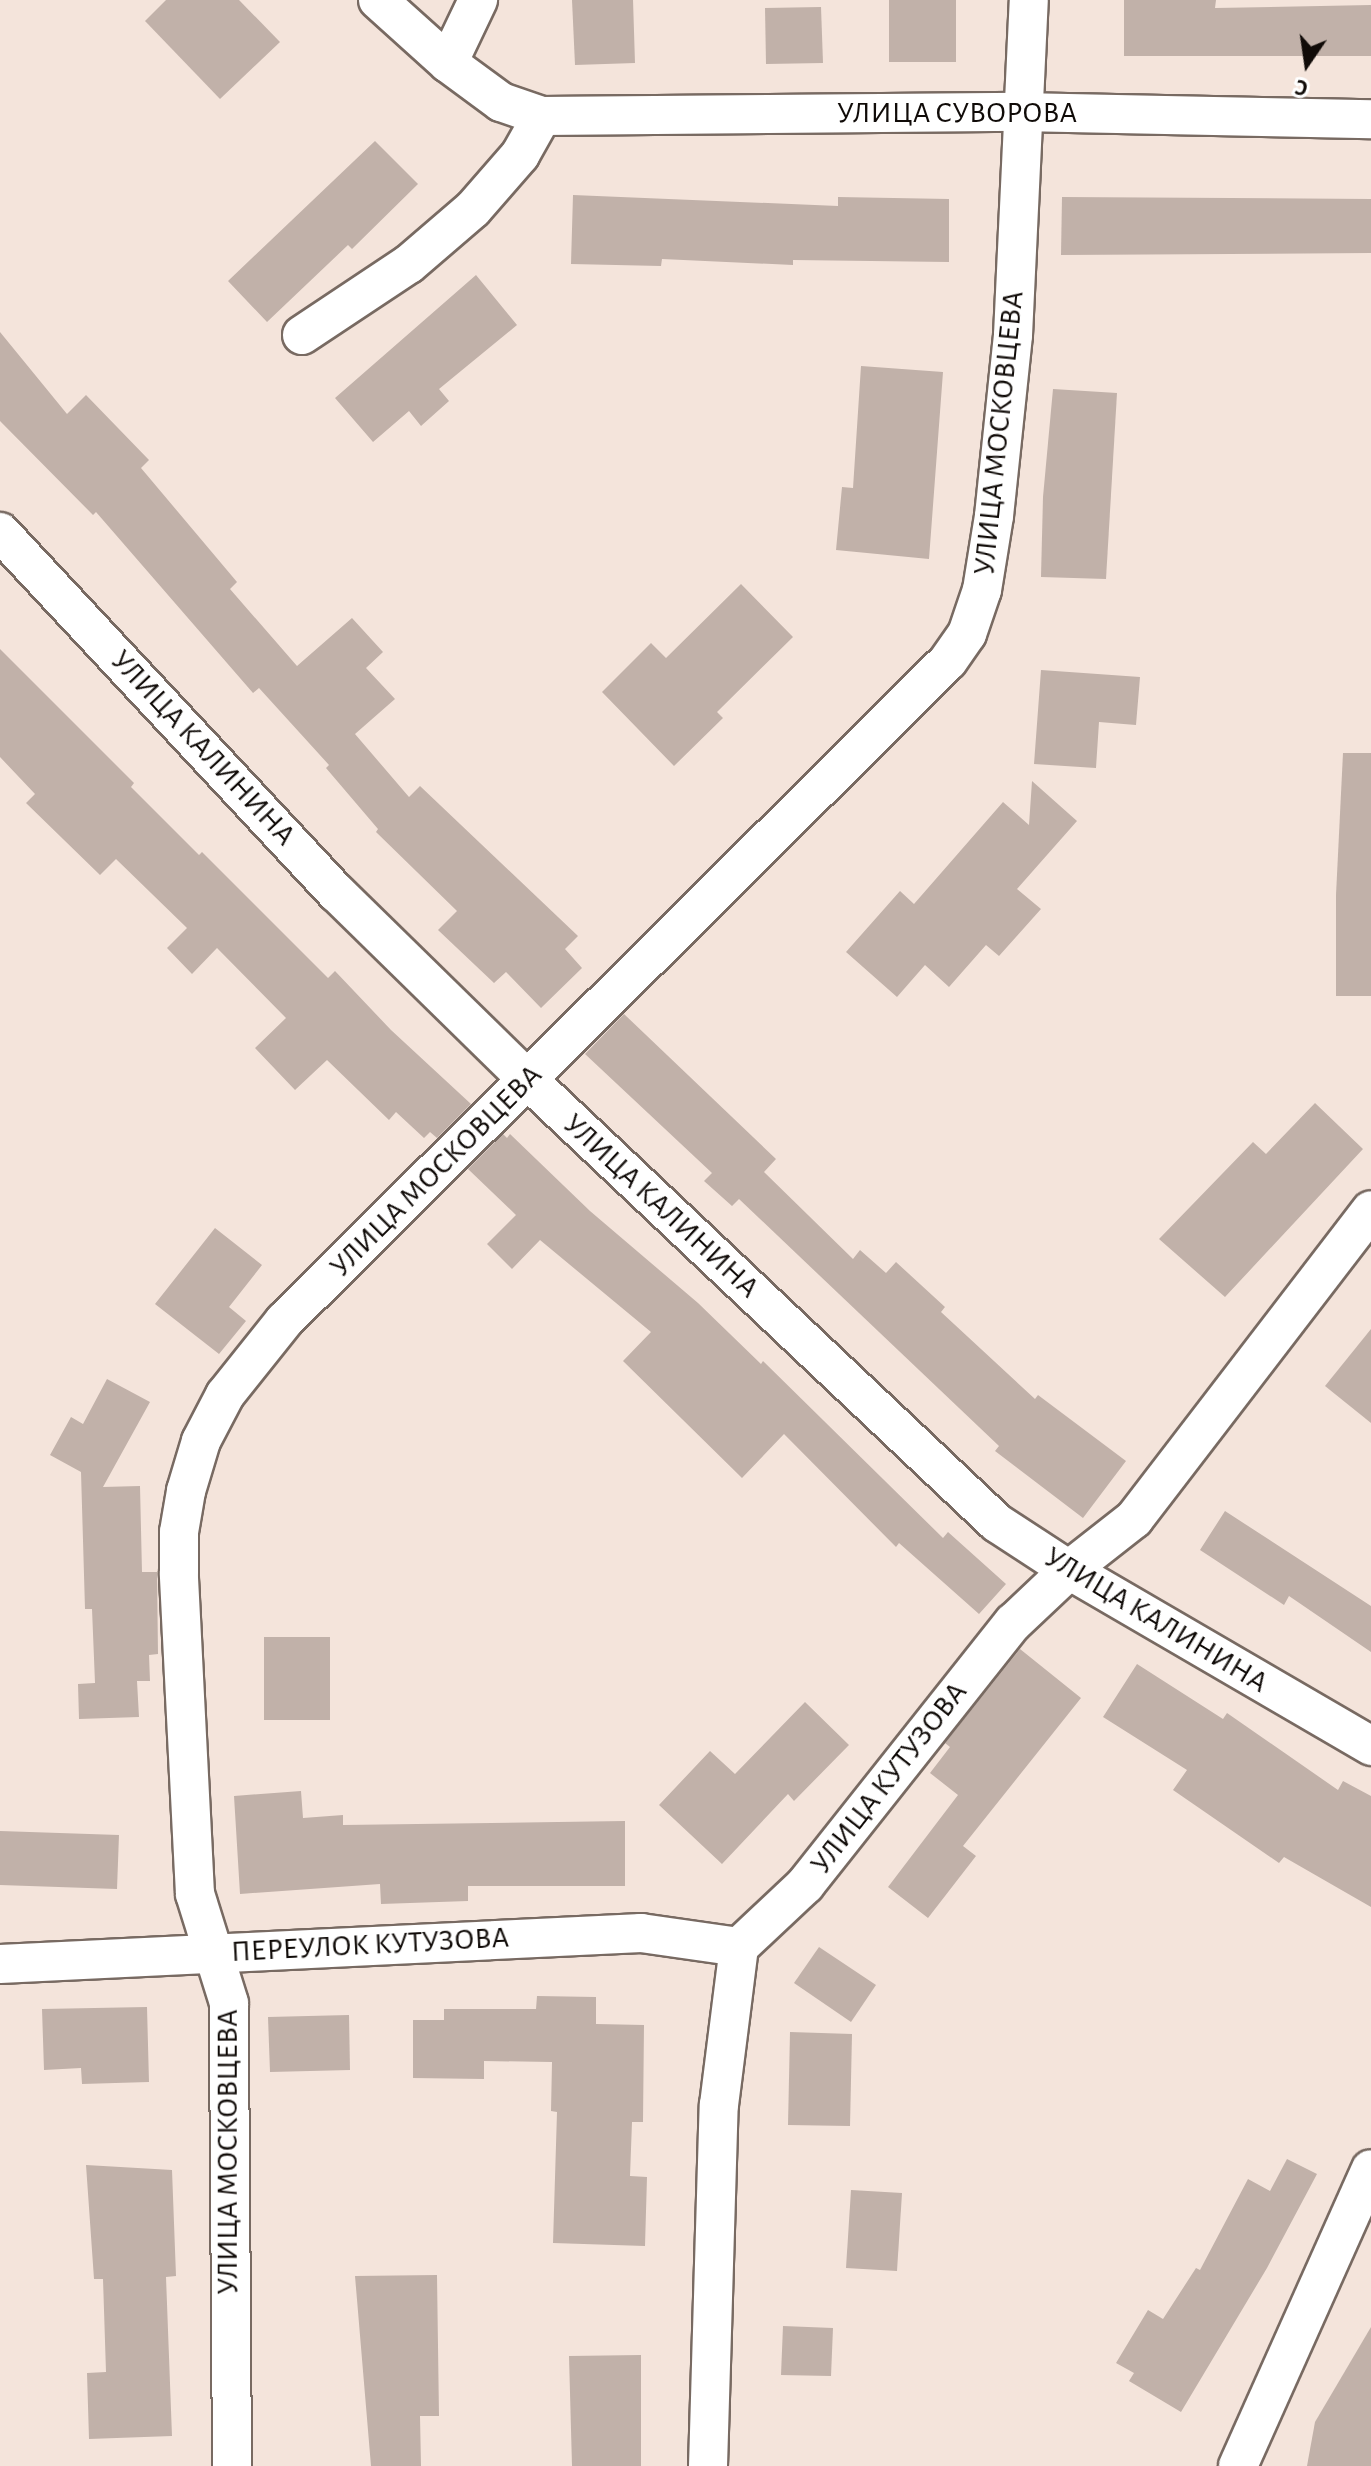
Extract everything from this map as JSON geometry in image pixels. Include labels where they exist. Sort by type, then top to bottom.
[{"type":"street","name":"УЛИЦА СУВОРОВА","points":[[378,0],[448,63],[501,102],[542,116],[1023,112],[1371,119]]},
{"type":"street","points":[[448,63],[478,0]]},
{"type":"street","name":"УЛИЦА МОСКОВЦЕВА","points":[[232,2466],[229,2003],[195,1894],[179,1573],[179,1532],[186,1491],[201,1441],[225,1395],[284,1321],[948,661],[967,634],[982,590],[994,516],[1013,335],[1029,0]]},
{"type":"street","points":[[302,335],[409,264],[473,209],[520,155],[542,116]]},
{"type":"street","name":"УЛИЦА КАЛИНИНА","points":[[0,532],[337,893],[528,1080],[997,1523],[1069,1570],[1371,1746]]},
{"type":"street","name":"УЛИЦА КУТУЗОВА","points":[[739,1947],[805,1885],[1013,1623],[1069,1570],[1134,1519],[1371,1210]]},
{"type":"street","name":"ПЕРЕУЛОК КУТУЗОВА","points":[[0,1964],[641,1933],[739,1947]]},
{"type":"street","points":[[708,2466],[719,2105],[739,1947]]},
{"type":"street","points":[[1238,2466],[1371,2169]]},
{"type":"building","points":[[166,0],[239,0],[280,42],[220,99],[145,21]]},
{"type":"building","points":[[572,0],[633,0],[635,63],[575,65]]},
{"type":"building","points":[[889,0],[956,0],[956,62],[889,62]]},
{"type":"building","points":[[1124,0],[1216,0],[1215,8],[1371,5],[1371,56],[1124,56]]},
{"type":"building","points":[[821,7],[823,63],[766,64],[765,8]]},
{"type":"building","points":[[375,141],[418,184],[352,249],[348,245],[267,322],[228,281]]},
{"type":"building","points":[[573,195],[838,206],[838,197],[949,199],[949,262],[793,260],[793,265],[662,259],[661,266],[571,264]]},
{"type":"building","points":[[1062,197],[1371,199],[1371,253],[1061,255]]},
{"type":"building","points":[[476,275],[517,325],[439,389],[449,401],[421,426],[409,411],[373,442],[335,398]]},
{"type":"building","points":[[0,332],[67,414],[86,395],[149,460],[141,468],[237,582],[230,589],[297,666],[352,618],[383,652],[366,668],[395,699],[355,734],[409,797],[420,786],[578,936],[565,949],[582,968],[541,1008],[506,972],[494,983],[438,930],[457,911],[376,832],[378,829],[326,768],[329,765],[259,688],[253,693],[96,512],[93,515],[0,421]]},
{"type":"building","points":[[861,366],[943,372],[929,559],[836,550],[842,487],[853,488]]},
{"type":"building","points":[[1053,389],[1117,393],[1106,579],[1041,577],[1043,497]]},
{"type":"building","points":[[741,584],[793,637],[717,712],[723,718],[674,766],[602,692],[651,643],[666,658]]},
{"type":"building","points":[[0,649],[134,783],[131,787],[199,855],[202,852],[328,978],[335,971],[391,1030],[471,1104],[437,1138],[430,1132],[424,1138],[396,1112],[389,1120],[327,1060],[295,1090],[255,1048],[286,1018],[217,948],[192,974],[167,948],[187,928],[116,859],[100,875],[26,803],[35,794],[0,757]]},
{"type":"building","points":[[1041,670],[1140,677],[1136,725],[1099,722],[1096,768],[1034,764]]},
{"type":"building","points":[[1343,753],[1371,753],[1371,996],[1336,996],[1336,895]]},
{"type":"building","points":[[1032,781],[1077,821],[1017,889],[1041,909],[999,956],[986,945],[949,987],[925,965],[897,997],[846,952],[900,891],[914,904],[1003,802],[1029,825]]},
{"type":"building","points":[[624,1014],[776,1159],[764,1172],[853,1259],[860,1250],[886,1273],[896,1262],[945,1307],[941,1312],[1035,1399],[1038,1395],[1126,1461],[1083,1518],[995,1451],[999,1446],[739,1199],[732,1206],[704,1181],[712,1173],[585,1054]]},
{"type":"building","points":[[1315,1103],[1363,1149],[1225,1297],[1159,1239],[1253,1142],[1266,1154]]},
{"type":"building","points":[[503,1134],[507,1138],[510,1134],[590,1211],[698,1303],[761,1364],[763,1361],[943,1538],[948,1532],[1006,1584],[979,1614],[899,1543],[896,1547],[784,1434],[742,1478],[623,1361],[651,1332],[540,1240],[512,1269],[487,1244],[516,1215],[468,1169]]},
{"type":"building","points":[[215,1228],[262,1265],[229,1307],[246,1321],[219,1354],[155,1304]]},
{"type":"building","points":[[1371,1329],[1371,1423],[1325,1386]]},
{"type":"building","points":[[107,1379],[150,1402],[103,1487],[140,1486],[142,1572],[157,1572],[158,1654],[149,1655],[150,1681],[137,1681],[139,1717],[79,1719],[78,1684],[95,1683],[92,1609],[85,1609],[81,1472],[50,1455],[71,1417],[83,1424]]},
{"type":"building","points":[[1225,1511],[1371,1606],[1371,1652],[1289,1596],[1284,1605],[1200,1550]]},
{"type":"building","points":[[264,1637],[330,1637],[330,1720],[264,1720]]},
{"type":"building","points":[[1020,1649],[1081,1698],[963,1846],[976,1856],[928,1918],[888,1887],[958,1795],[930,1773],[950,1747],[945,1743]]},
{"type":"building","points":[[1137,1664],[1223,1719],[1227,1713],[1338,1790],[1343,1781],[1371,1796],[1371,1907],[1284,1857],[1279,1863],[1173,1790],[1187,1770],[1103,1717]]},
{"type":"building","points":[[805,1702],[849,1745],[794,1801],[788,1794],[722,1864],[659,1805],[710,1751],[735,1774]]},
{"type":"building","points":[[301,1791],[303,1818],[343,1815],[343,1825],[625,1821],[625,1886],[468,1886],[468,1901],[381,1904],[380,1884],[240,1894],[234,1796]]},
{"type":"building","points":[[0,1831],[119,1835],[117,1889],[0,1885]]},
{"type":"building","points":[[819,1947],[876,1985],[851,2022],[794,1983]]},
{"type":"building","points":[[537,1996],[596,1997],[596,2024],[644,2025],[643,2122],[632,2122],[630,2176],[647,2177],[645,2246],[553,2243],[557,2112],[551,2111],[552,2062],[484,2061],[484,2079],[413,2078],[413,2020],[444,2020],[444,2009],[536,2009]]},
{"type":"building","points":[[147,2007],[149,2082],[82,2084],[81,2068],[44,2070],[42,2009]]},
{"type":"building","points":[[349,2015],[350,2070],[270,2072],[268,2017]]},
{"type":"building","points":[[790,2032],[852,2034],[850,2126],[788,2125]]},
{"type":"building","points":[[1287,2159],[1317,2174],[1267,2268],[1181,2412],[1129,2381],[1134,2373],[1116,2363],[1148,2310],[1163,2319],[1196,2268],[1200,2270],[1248,2179],[1270,2191]]},
{"type":"building","points":[[86,2165],[172,2170],[176,2276],[166,2277],[172,2436],[89,2439],[87,2373],[106,2372],[103,2279],[94,2279]]},
{"type":"building","points":[[851,2190],[902,2193],[897,2271],[846,2268]]},
{"type":"building","points":[[437,2275],[439,2416],[420,2416],[421,2466],[371,2466],[355,2276]]},
{"type":"building","points":[[783,2326],[833,2328],[831,2376],[781,2375]]},
{"type":"building","points":[[1371,2327],[1371,2466],[1307,2466],[1315,2422]]},
{"type":"building","points":[[641,2355],[641,2466],[572,2466],[569,2356]]}]
